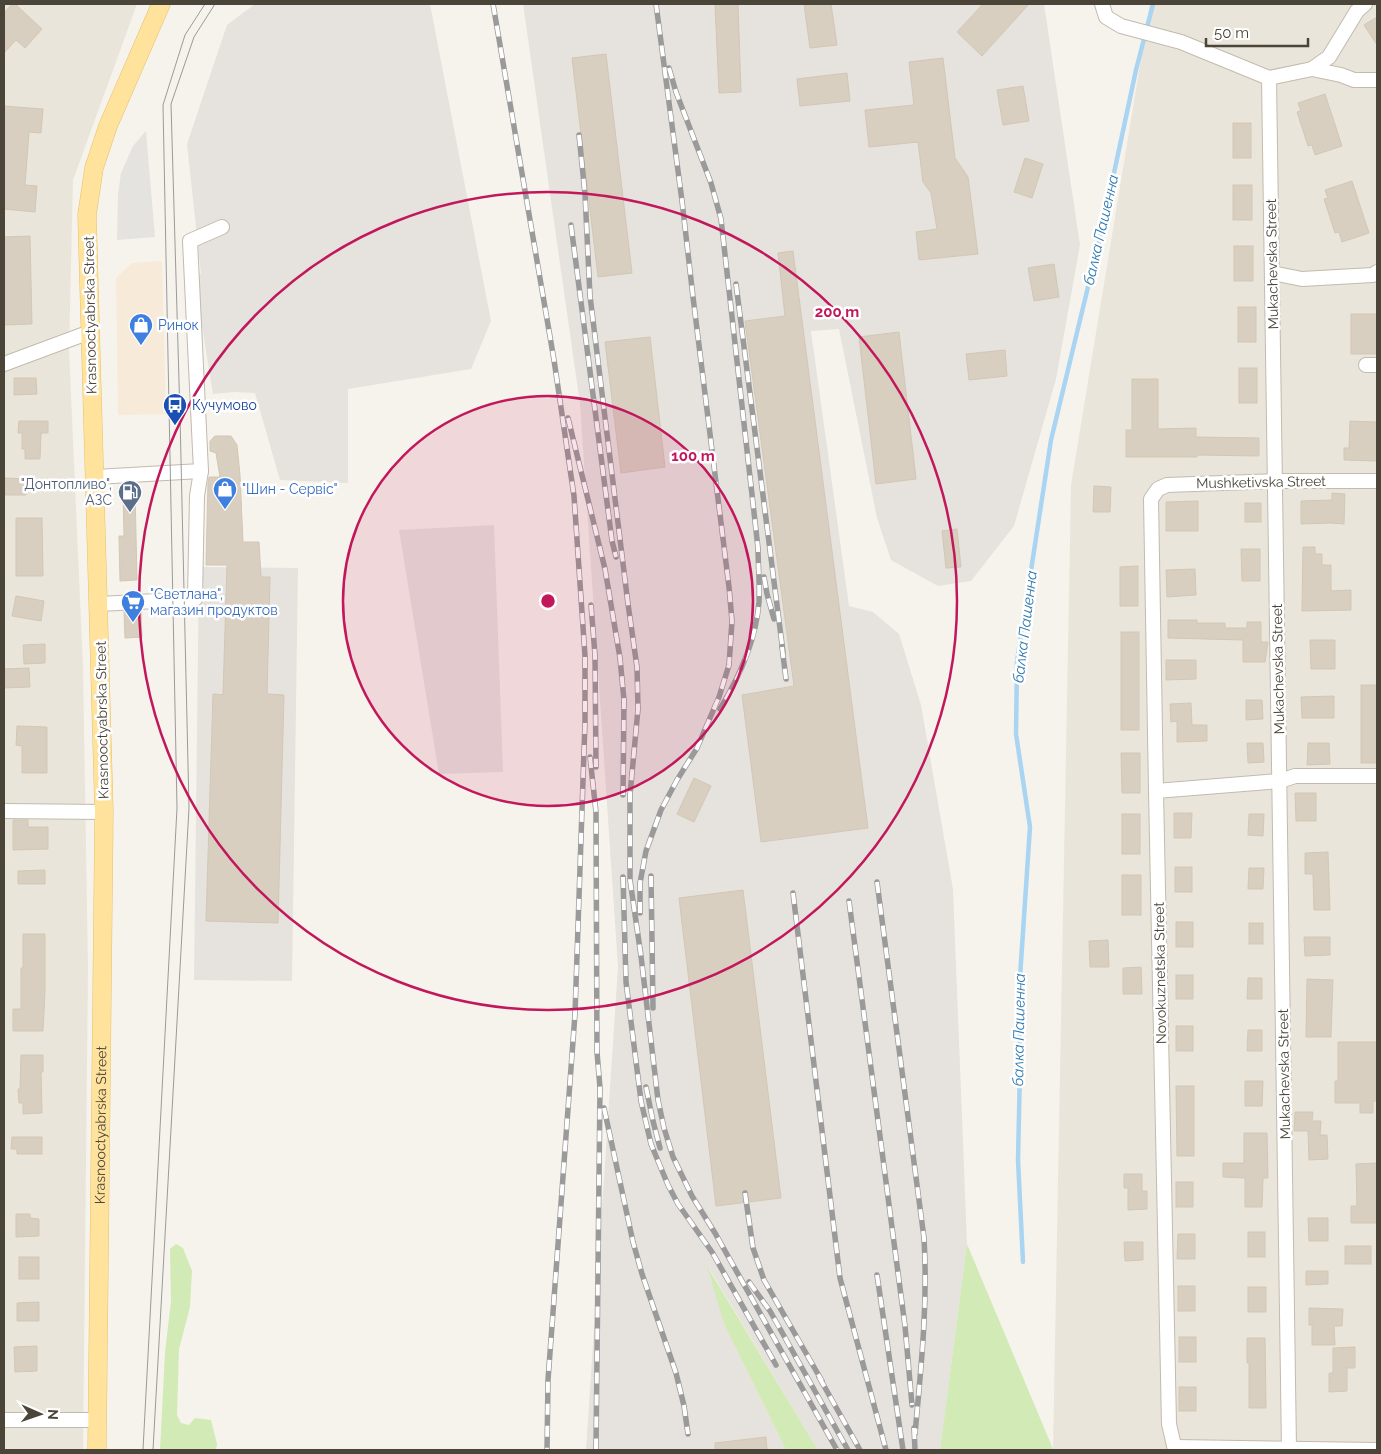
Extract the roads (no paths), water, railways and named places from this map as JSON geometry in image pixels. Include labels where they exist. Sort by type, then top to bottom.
[{"type":"main road","name":"Krasnooctyabrska Street","points":[[97,1450],[104,812],[88,215],[94,168],[108,126],[161,4]]},
{"type":"street","points":[[1102,4],[1106,17],[1121,26],[1181,42],[1269,78],[1312,69],[1329,57],[1357,11],[1365,4]]},
{"type":"street","points":[[1312,69],[1341,75],[1354,80],[1377,80]]},
{"type":"street","name":"Mukachevska Street","points":[[1269,78],[1289,1449]]},
{"type":"street","points":[[99,604],[195,599],[197,496],[200,471],[190,241],[222,227]]},
{"type":"street","points":[[1272,273],[1302,279],[1372,275],[1377,272]]},
{"type":"street","points":[[4,364],[90,332]]},
{"type":"street","points":[[95,477],[200,471]]},
{"type":"street","name":"Mushketivska Street","points":[[1151,499],[1158,489],[1167,485],[1377,480]]},
{"type":"street","name":"Novokuznetska Street","points":[[1151,499],[1169,1424],[1175,1449]]},
{"type":"street","points":[[1156,791],[1280,781],[1295,776],[1377,776]]},
{"type":"street","points":[[4,811],[104,812]]},
{"type":"street","points":[[4,1420],[98,1420]]},
{"type":"street","points":[[1175,1449],[1377,1450]]},
{"type":"waterway","name":"балка Пашенна","points":[[1023,1262],[1018,1160],[1019,992],[1030,827],[1016,734],[1017,662],[1051,440],[1102,229],[1136,70],[1153,4]]},
{"type":"tram line","points":[[143,1450],[177,808],[163,105],[185,35],[205,4]]},
{"type":"tram line","points":[[153,1450],[189,808],[171,104],[194,37],[215,4]]},
{"type":"railway","points":[[493,4],[554,360],[574,496],[585,656],[585,722],[575,1014],[548,1380],[547,1450]]},
{"type":"railway","points":[[640,913],[640,883],[646,851],[661,810],[697,748],[719,697],[729,665],[732,621],[682,201],[656,4]]},
{"type":"railway","points":[[669,68],[676,92],[711,183],[721,219],[758,548],[759,602],[751,644],[734,684],[720,709]]},
{"type":"railway","points":[[579,135],[585,194],[590,296],[637,667],[638,709],[630,795],[630,880],[658,1100],[673,1157],[692,1196],[715,1233],[837,1450]]},
{"type":"railway","points":[[571,225],[612,541],[616,557]]},
{"type":"railway","points":[[736,284],[783,652]]},
{"type":"railway","points":[[568,418],[605,569],[620,658],[624,700],[623,795]]},
{"type":"railway","points":[[764,577],[774,619]]},
{"type":"railway","points":[[591,605],[595,655],[596,767]]},
{"type":"railway","points":[[782,647],[786,679]]},
{"type":"railway","points":[[590,757],[596,812],[597,1052],[600,1088],[596,1450]]},
{"type":"railway","points":[[651,876],[653,1008]]},
{"type":"railway","points":[[623,877],[626,982],[641,1101],[651,1144],[678,1204],[712,1252],[776,1365]]},
{"type":"railway","points":[[877,882],[924,1238],[925,1287],[922,1360],[915,1434]]},
{"type":"railway","points":[[793,893],[840,1278],[886,1450]]},
{"type":"railway","points":[[849,901],[905,1326],[912,1405]]},
{"type":"railway","points":[[646,1087],[660,1148]]},
{"type":"railway","points":[[604,1108],[633,1242],[676,1373],[688,1434]]},
{"type":"railway","points":[[745,1193],[753,1248],[764,1280],[822,1381]]},
{"type":"railway","points":[[877,1275],[903,1450]]},
{"type":"railway","points":[[749,1282],[770,1311],[848,1450]]},
{"type":"railway","points":[[819,1377],[860,1450]]},
{"type":"railway","points":[[914,1428],[915,1450]]},
{"type":"place","name":"Ринок","points":[[141,346]]},
{"type":"place","name":"Кучумово","points":[[175,426]]},
{"type":"place","name":"\"Шин - Сервіс\"","points":[[225,510]]},
{"type":"place","name":"\"Донтопливо\", АЗС","points":[[130,513]]},
{"type":"place","name":"\"Светлана\", магазин продуктов","points":[[133,623]]}]
